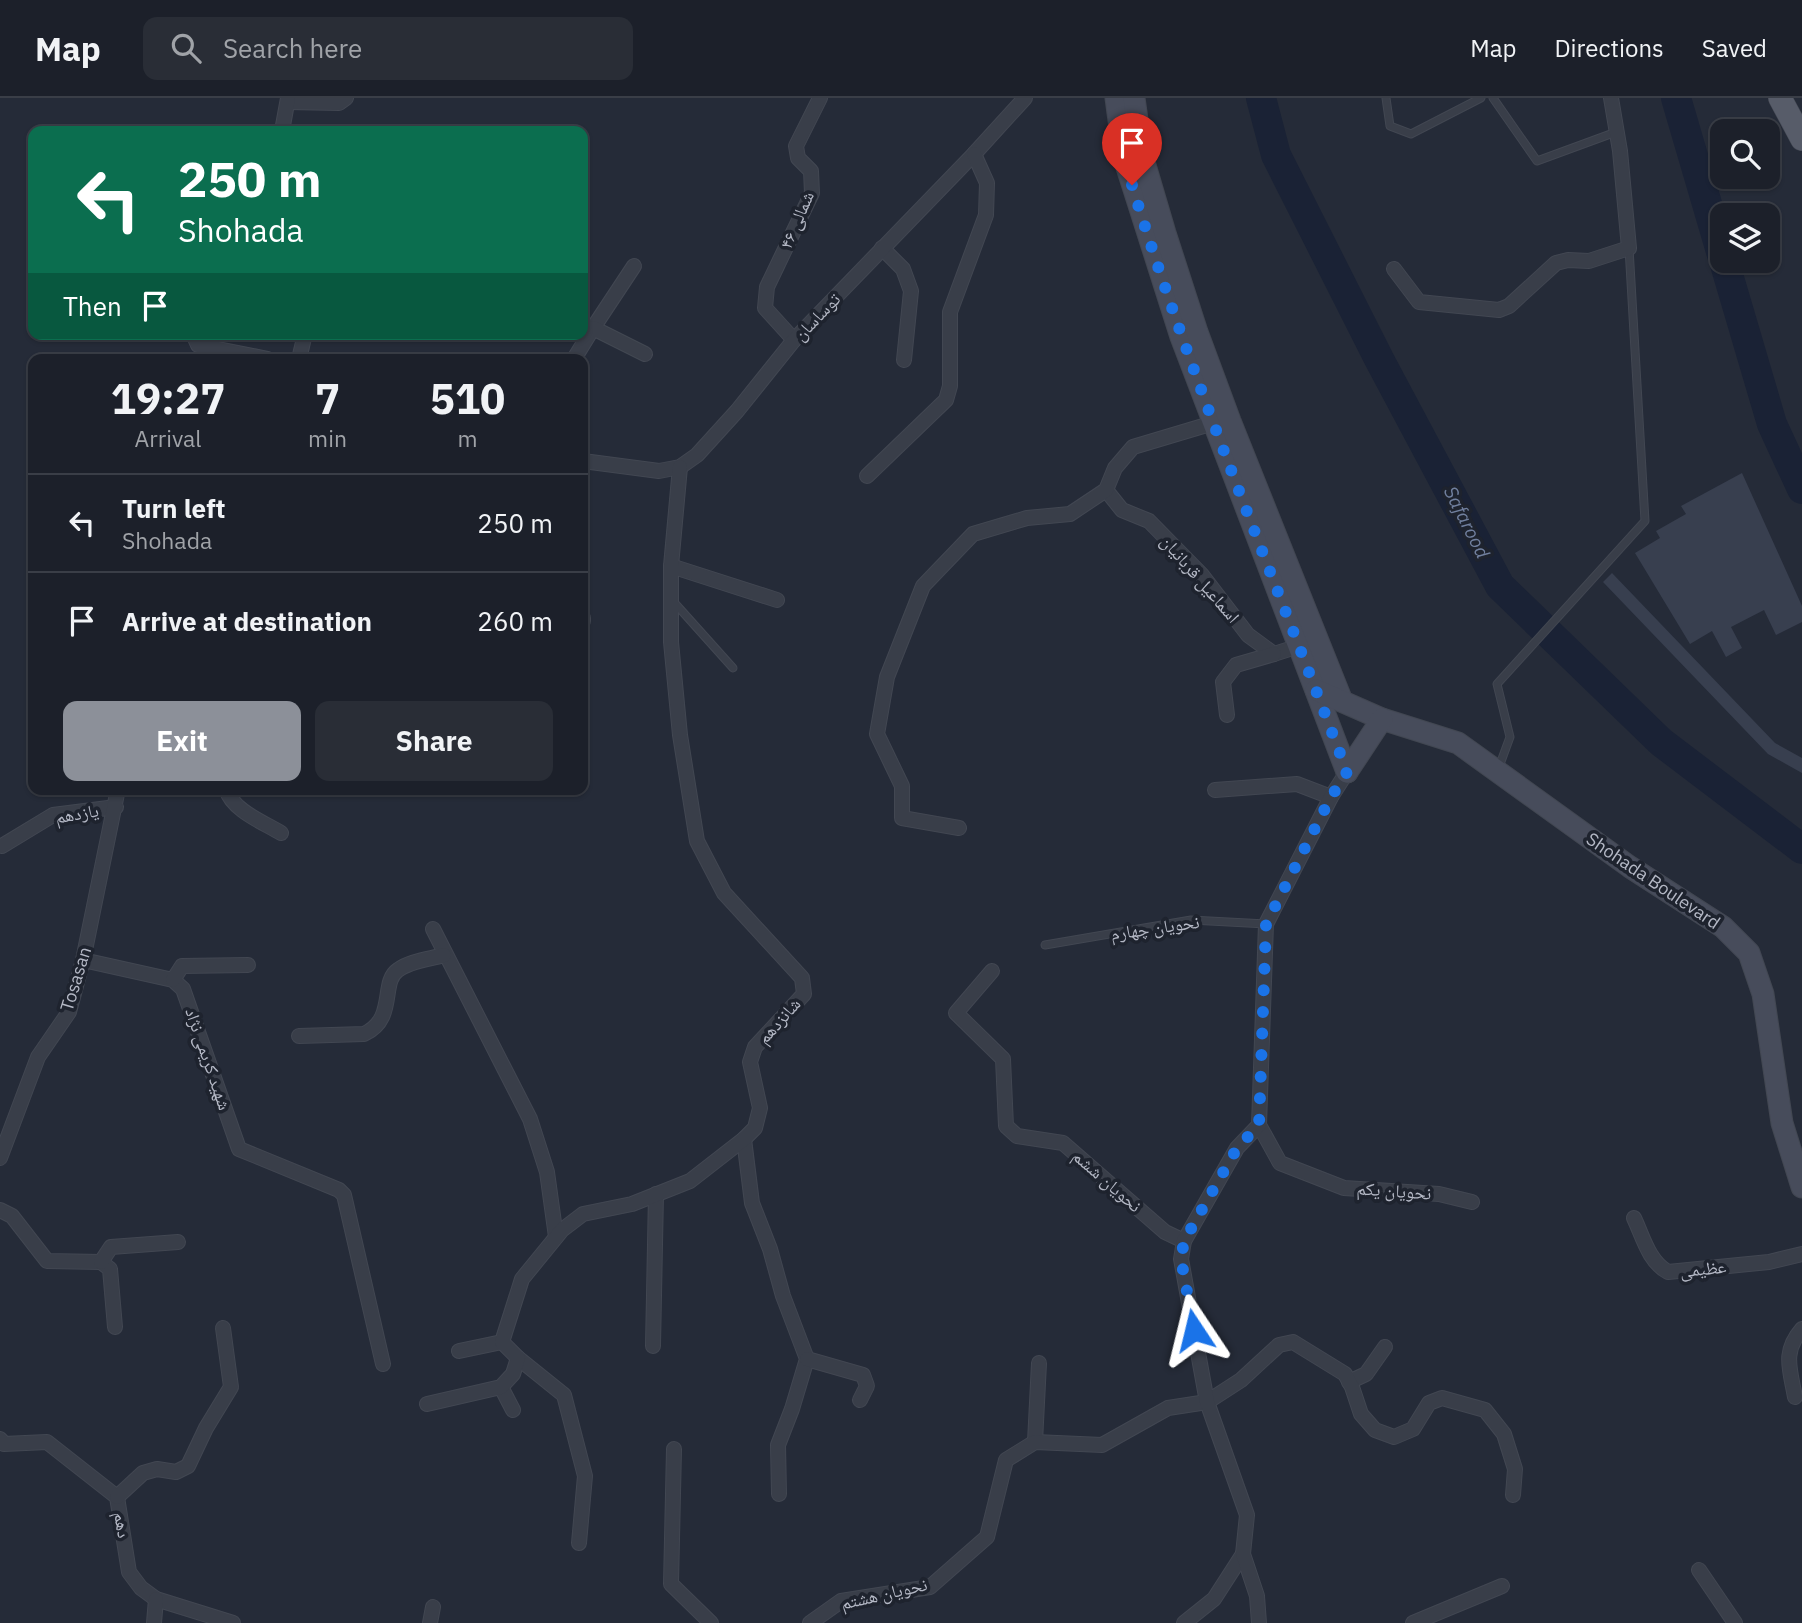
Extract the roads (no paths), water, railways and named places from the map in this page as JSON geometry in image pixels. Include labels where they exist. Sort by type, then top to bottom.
[{"type":"main road","points":[[1116,98],[1124,158],[1148,239],[1221,421],[1342,701]]},
{"type":"main road","points":[[1134,98],[1142,155],[1221,421],[1299,646],[1347,772]]},
{"type":"main road","points":[[1780,98],[1802,139]]},
{"type":"main road","name":"Shohada Boulevard","points":[[1316,690],[1382,719],[1458,743],[1630,867],[1723,927],[1749,953],[1763,994],[1782,1124],[1802,1187]]},
{"type":"main road","points":[[1347,772],[1382,719]]},
{"type":"street","points":[[283,126],[288,100],[339,103],[346,98]]},
{"type":"street","name":"شمالی ۴۶","points":[[794,340],[765,308],[767,287],[813,192],[811,171],[798,158],[796,146],[820,98]]},
{"type":"street","name":"توساسان","points":[[680,467],[697,454],[737,411],[794,340],[1025,98]]},
{"type":"street","points":[[1394,269],[1419,302],[1499,310],[1509,306],[1556,263],[1568,260],[1589,261],[1629,248],[1611,98]]},
{"type":"street","points":[[867,476],[946,400],[950,386],[950,312],[986,215],[987,183],[974,154]]},
{"type":"street","points":[[883,248],[903,269],[911,291],[904,360]]},
{"type":"street","points":[[588,336],[634,266]]},
{"type":"street","points":[[593,328],[645,354]]},
{"type":"street","points":[[196,340],[198,345],[243,354]]},
{"type":"street","points":[[959,828],[902,818],[902,786],[877,734],[887,677],[923,586],[973,534],[1027,518],[1070,514],[1107,490],[1115,468],[1133,447],[1221,421]]},
{"type":"street","points":[[588,462],[659,471],[680,467]]},
{"type":"street","name":"شانزدهم","points":[[502,1342],[522,1279],[556,1237],[583,1214],[632,1204],[690,1181],[755,1128],[760,1108],[750,1062],[755,1047],[804,994],[802,978],[724,892],[697,841],[680,735],[671,642],[671,566],[680,467]]},
{"type":"street","name":"اسماعیل قربانیان","points":[[1107,490],[1122,510],[1149,521],[1202,575],[1248,635],[1274,654]]},
{"type":"street","points":[[671,566],[777,600]]},
{"type":"street","points":[[1227,715],[1223,682],[1236,664],[1299,646]]},
{"type":"street","points":[[1259,1623],[1257,1596],[1243,1554],[1247,1515],[1208,1402],[1181,1259],[1184,1241],[1237,1148],[1259,1125],[1266,924],[1331,797],[1347,772]]},
{"type":"street","points":[[1215,790],[1297,784],[1331,797]]},
{"type":"street","name":"Tosasan","points":[[0,1158],[38,1057],[69,1012],[83,960],[117,795]]},
{"type":"street","points":[[228,795],[248,814],[281,833]]},
{"type":"street","name":"یازدهم","points":[[2,846],[53,815],[116,807]]},
{"type":"street","points":[[433,929],[530,1119],[547,1172],[556,1237]]},
{"type":"street","points":[[299,1036],[364,1034],[374,1030],[380,1024],[393,974],[399,968],[444,955]]},
{"type":"street","points":[[83,960],[173,980],[181,966],[248,965]]},
{"type":"street","name":"نحویان ششم","points":[[992,971],[956,1013],[1003,1059],[1006,1126],[1017,1136],[1063,1143],[1165,1233],[1184,1241]]},
{"type":"street","name":"شهید کریمی نژاد","points":[[173,980],[183,989],[239,1149],[339,1190],[344,1195],[383,1364]]},
{"type":"street","name":"نحویان یکم","points":[[1259,1125],[1280,1163],[1344,1188],[1439,1194],[1472,1202]]},
{"type":"street","points":[[744,1139],[752,1203],[807,1359],[778,1445],[779,1494]]},
{"type":"street","points":[[653,1346],[656,1194]]},
{"type":"street","points":[[0,1210],[12,1216],[47,1261],[101,1262],[110,1269],[115,1327]]},
{"type":"street","name":"عظیمی","points":[[1634,1218],[1654,1260],[1668,1272],[1769,1262],[1802,1254]]},
{"type":"street","points":[[101,1262],[111,1247],[178,1242]]},
{"type":"street","points":[[117,1497],[144,1473],[157,1469],[176,1472],[188,1466],[206,1427],[231,1387],[223,1328]]},
{"type":"street","points":[[1795,1396],[1789,1346],[1802,1329]]},
{"type":"street","points":[[459,1351],[502,1342],[564,1395],[585,1476],[579,1543]]},
{"type":"street","points":[[1039,1363],[1035,1442],[1102,1445],[1168,1408],[1208,1402],[1241,1380],[1279,1345],[1293,1342],[1345,1374],[1361,1414],[1375,1430],[1394,1437],[1413,1430],[1429,1403],[1442,1398],[1485,1410],[1504,1434],[1515,1469],[1513,1495]]},
{"type":"street","points":[[1349,1382],[1366,1374],[1385,1347]]},
{"type":"street","points":[[427,1404],[501,1387],[513,1374],[518,1357]]},
{"type":"street","points":[[807,1359],[863,1375],[867,1385],[860,1400]]},
{"type":"street","points":[[501,1387],[513,1410]]},
{"type":"street","name":"نحویان هشتم","points":[[810,1623],[841,1601],[930,1587],[987,1537],[1006,1460],[1035,1442]]},
{"type":"street","name":"دهم","points":[[1,1447],[47,1443],[117,1497],[129,1572],[141,1588],[156,1599],[233,1623]]},
{"type":"street","points":[[674,1449],[671,1584],[711,1623]]},
{"type":"street","points":[[1184,1623],[1214,1599],[1243,1554]]},
{"type":"street","points":[[1699,1570],[1735,1623]]},
{"type":"street","points":[[1413,1623],[1433,1619],[1502,1586]]},
{"type":"street","points":[[154,1623],[156,1599]]},
{"type":"street","points":[[430,1623],[433,1607]]},
{"type":"lane","points":[[1386,98],[1390,127],[1411,134],[1481,98]]},
{"type":"lane","points":[[1493,98],[1537,161],[1617,132]]},
{"type":"lane","points":[[1497,771],[1510,737],[1497,684],[1645,521],[1629,248]]},
{"type":"lane","points":[[671,600],[733,668]]},
{"type":"lane","name":"نحویان چهارم","points":[[1045,945],[1191,920],[1266,924]]},
{"type":"waterway","name":"Safarood","points":[[1261,98],[1276,155],[1379,359],[1500,586],[1661,742],[1802,849]]},
{"type":"waterway","name":"Safarood","points":[[1676,98],[1710,214]]},
{"type":"waterway","name":"Safarood","points":[[1728,273],[1772,424],[1802,489]]}]
